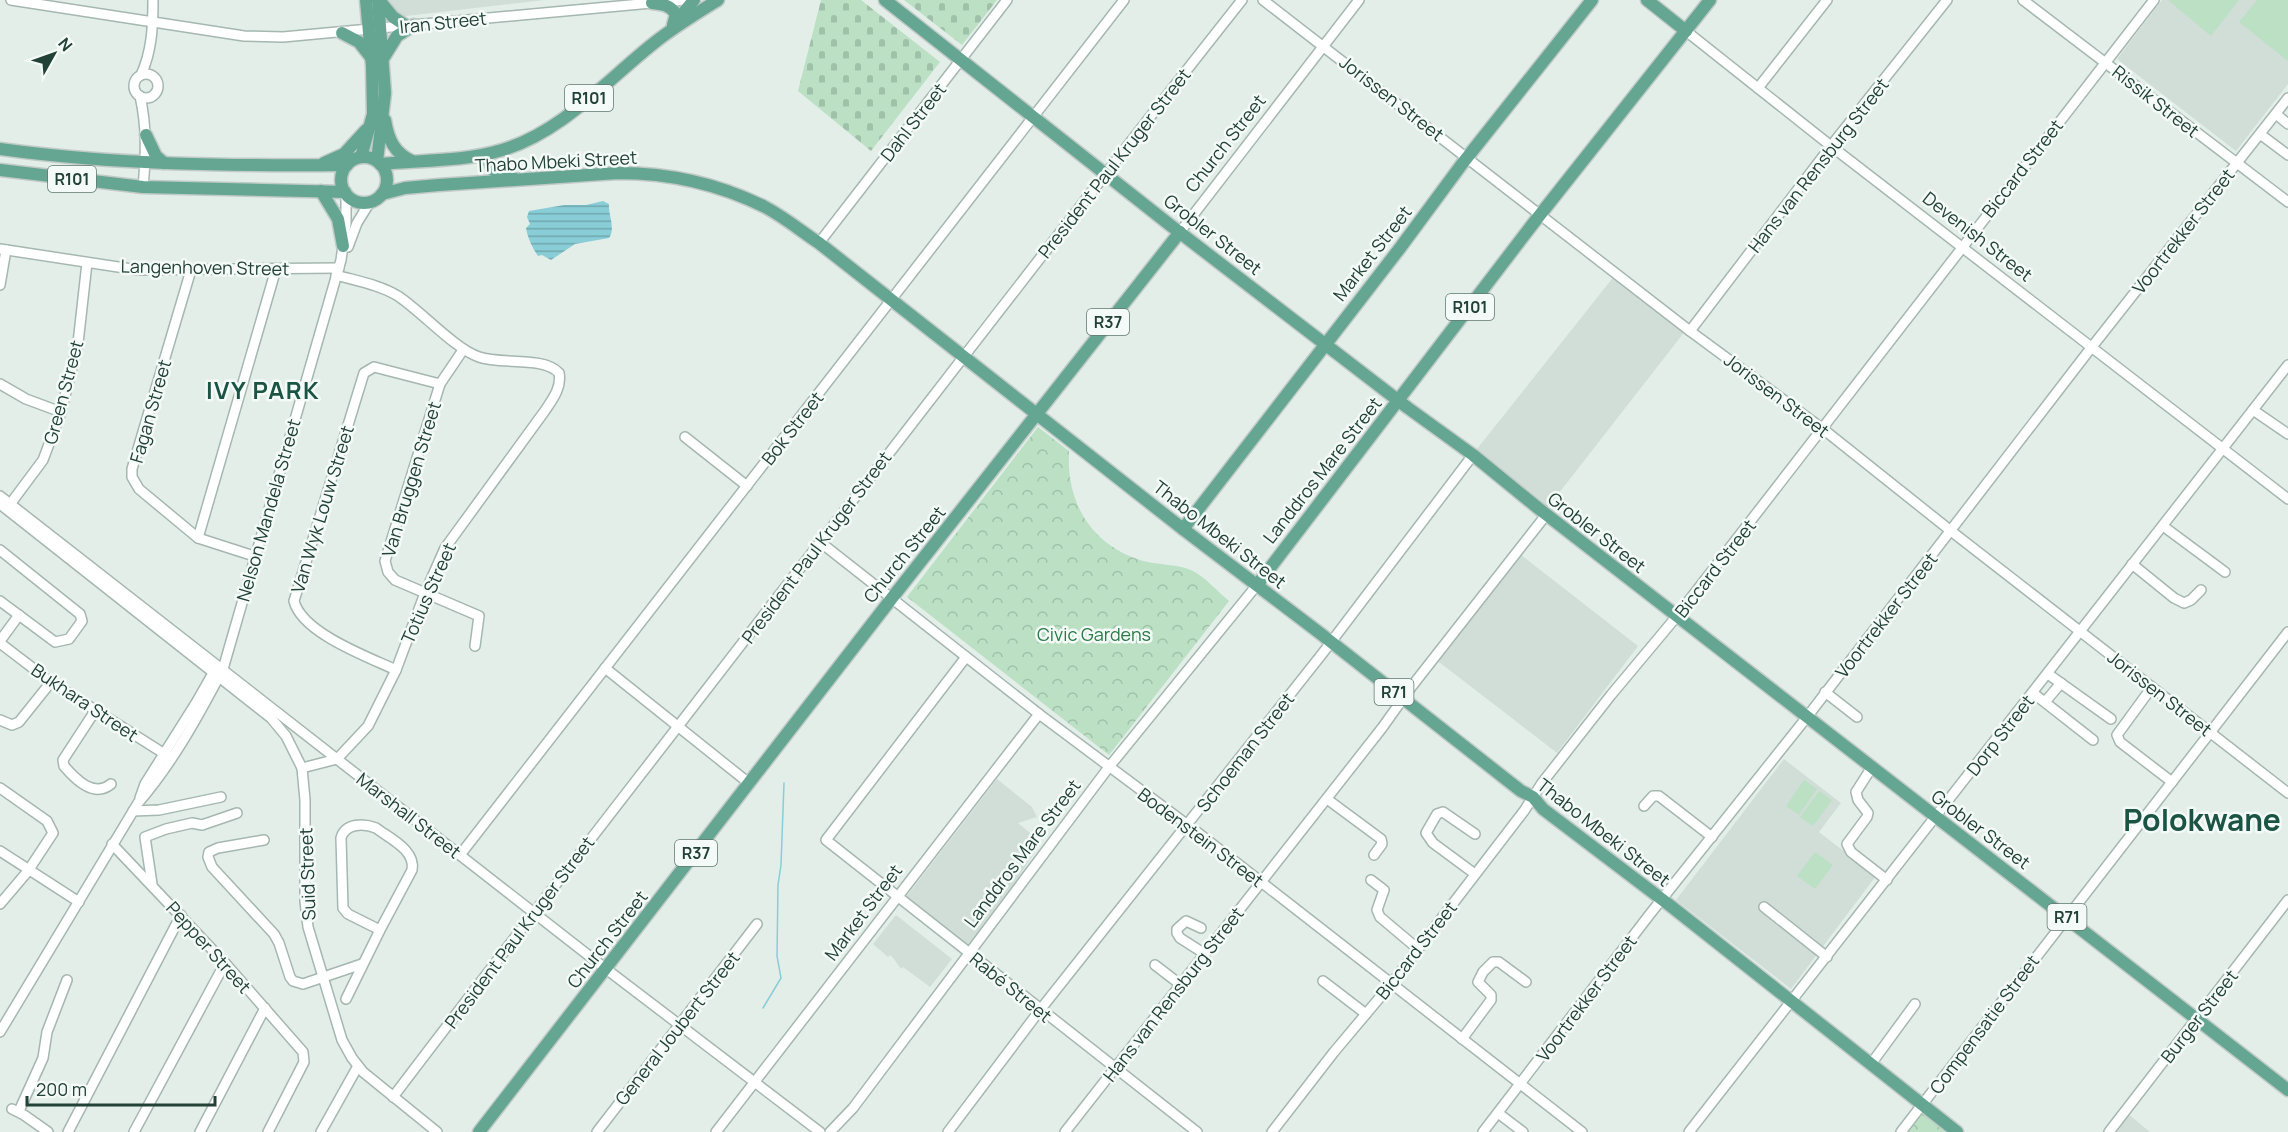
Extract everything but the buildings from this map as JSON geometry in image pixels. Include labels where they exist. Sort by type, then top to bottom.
[{"type":"main road","points":[[377,57],[409,25],[388,12],[379,0]]},
{"type":"main road","points":[[379,0],[375,28],[379,163],[387,177],[382,194]]},
{"type":"main road","name":"R101","points":[[0,149],[145,163],[294,167],[347,165],[361,157],[379,163],[484,155],[523,142],[557,123],[656,42],[673,26],[694,0]]},
{"type":"main road","name":"R101","points":[[656,42],[718,0]]},
{"type":"main road","name":"Grobler Street","points":[[885,0],[1180,232],[1473,455],[1546,515],[2288,1090]]},
{"type":"main road","name":"Market Street","points":[[1183,530],[1467,157],[1592,0]]},
{"type":"main road","name":"Devenish Street","points":[[1647,0],[1686,31]]},
{"type":"main road","name":"Landdros Mare Street","points":[[1257,585],[1541,214],[1710,0]]},
{"type":"main road","points":[[365,2],[375,28]]},
{"type":"main road","points":[[652,3],[673,9],[676,19],[673,26]]},
{"type":"main road","points":[[342,33],[359,42],[377,57]]},
{"type":"main road","points":[[361,157],[378,117]]},
{"type":"main road","points":[[378,117],[396,150],[401,156],[414,162]]},
{"type":"main road","points":[[318,165],[344,154],[378,117]]},
{"type":"main road","points":[[146,135],[156,156],[164,163]]},
{"type":"main road","points":[[484,155],[493,170],[520,180]]},
{"type":"main road","points":[[345,193],[342,175],[347,165]]},
{"type":"main road","name":"R101","points":[[0,171],[143,187],[345,193],[354,200],[370,202]]},
{"type":"main road","name":"Thabo Mbeki Street","points":[[370,202],[382,194],[405,188],[618,172],[685,179],[710,186],[766,208],[819,243],[1183,530],[1331,642],[1521,791],[1533,797],[1544,809],[1958,1132]]},
{"type":"main road","points":[[321,191],[338,219],[343,246]]},
{"type":"main road","name":"Church Street","points":[[479,1132],[750,784],[892,597],[1180,232]]},
{"type":"street","name":"Iran Street","points":[[11,0],[248,37],[283,38],[684,0]]},
{"type":"street","points":[[143,187],[146,135],[140,96],[134,86],[149,58],[153,0]]},
{"type":"street","name":"Dahl Street","points":[[819,243],[1006,0]]},
{"type":"street","name":"Bok Street","points":[[460,855],[1124,0]]},
{"type":"street","name":"President Paul Kruger Street","points":[[393,1096],[962,356],[1242,0]]},
{"type":"street","name":"Jorissen Street","points":[[1263,0],[1690,331],[1822,429],[2288,792]]},
{"type":"street","name":"Church Street","points":[[1180,232],[1359,0]]},
{"type":"street","points":[[1758,88],[1827,0]]},
{"type":"street","name":"Hans van Rensburg Street","points":[[1690,331],[1831,146],[1947,0]]},
{"type":"street","name":"Rissik Street","points":[[2023,0],[2288,202]]},
{"type":"street","name":"Biccard Street","points":[[1272,1132],[1334,1052],[1392,983],[1617,687],[1677,616],[2154,0]]},
{"type":"street","name":"Devenish Street","points":[[1686,31],[2288,499]]},
{"type":"street","points":[[144,118],[151,97],[158,87],[149,58]]},
{"type":"street","points":[[141,75],[153,76]]},
{"type":"street","points":[[140,96],[151,97]]},
{"type":"street","name":"Voortrekker Street","points":[[1483,1132],[1662,899],[1807,717],[2091,348],[2288,98]]},
{"type":"street","points":[[2276,114],[2288,124]]},
{"type":"street","points":[[2260,134],[2288,155]]},
{"type":"street","name":"Nelson Mandela Street","points":[[339,268],[346,224],[345,193]]},
{"type":"street","name":"Nelson Mandela Street","points":[[0,1032],[135,807],[145,784],[187,725],[225,657],[339,268],[357,223],[370,202]]},
{"type":"street","points":[[0,285],[3,250]]},
{"type":"street","name":"Langenhoven Street","points":[[3,250],[138,270],[339,268],[389,291],[418,311],[464,350],[486,360],[538,364],[557,370]]},
{"type":"street","name":"Green Street","points":[[5,506],[43,460],[61,412],[78,343],[87,263]]},
{"type":"street","points":[[198,538],[276,268]]},
{"type":"street","name":"Fagan Street","points":[[190,270],[132,469],[132,477],[139,489],[198,538],[254,556]]},
{"type":"street","name":"Van Bruggen Street","points":[[464,350],[440,384],[385,561],[388,572],[395,580],[479,616],[475,646]]},
{"type":"street","name":"Dorp Street","points":[[1689,1132],[2288,365]]},
{"type":"street","name":"Van Wyk Louw Street","points":[[396,670],[335,642],[303,618],[294,601],[364,373],[374,367],[440,384]]},
{"type":"street","name":"Totius Street","points":[[337,759],[375,715],[396,670],[445,548],[556,394],[560,381],[557,370]]},
{"type":"street","points":[[0,384],[27,399],[61,412]]},
{"type":"street","points":[[2253,410],[2288,434]]},
{"type":"street","points":[[685,437],[747,486]]},
{"type":"street","name":"Schoeman Street","points":[[948,1132],[1040,1010],[1331,642],[1473,455]]},
{"type":"street","name":"Marshall Street","points":[[0,496],[5,506],[820,1132]]},
{"type":"street","name":"Hans van Rensburg Street","points":[[1065,1132],[1327,799],[1546,515]]},
{"type":"street","points":[[2163,526],[2225,572]]},
{"type":"street","name":"Bodenstein Street","points":[[820,542],[1038,714],[1188,825],[1582,1132]]},
{"type":"street","points":[[0,550],[80,614],[82,621],[69,639],[56,642],[0,601]]},
{"type":"street","points":[[2132,564],[2180,601],[2188,602],[2201,590]]},
{"type":"street","name":"Landdros Mare Street","points":[[830,1132],[853,1108],[1109,767],[1257,585]]},
{"type":"street","points":[[0,642],[19,615]]},
{"type":"street","name":"Compensatie Street","points":[[1901,1132],[2288,632]]},
{"type":"street","name":"Bukhara Street","points":[[0,642],[51,682],[167,756]]},
{"type":"street","name":"Rabé Street","points":[[966,657],[826,840],[1197,1132]]},
{"type":"street","points":[[605,668],[750,784]]},
{"type":"street","name":"Suid Street","points":[[218,671],[271,718],[286,736],[302,768],[308,927],[342,1040],[358,1066],[436,1132]]},
{"type":"street","points":[[2048,674],[2111,719]]},
{"type":"street","points":[[0,720],[12,725],[19,722],[51,682]]},
{"type":"street","points":[[2045,702],[2061,682]]},
{"type":"street","points":[[2152,687],[2117,735],[2120,742],[2172,782]]},
{"type":"street","points":[[1825,692],[1857,717]]},
{"type":"street","points":[[2033,693],[2093,740]]},
{"type":"street","points":[[95,711],[63,760],[64,766],[86,786],[95,790],[106,789],[111,784]]},
{"type":"street","name":"Market Street","points":[[716,1132],[1038,714]]},
{"type":"street","points":[[302,768],[337,759]]},
{"type":"street","points":[[1872,767],[1856,792],[1858,800],[1868,813],[1867,817],[1847,844],[1851,852],[1887,880]]},
{"type":"street","points":[[0,788],[47,821],[53,833],[28,871],[0,904]]},
{"type":"street","points":[[1644,806],[1653,796],[1659,796],[1712,837]]},
{"type":"street","points":[[135,807],[159,810],[221,797]]},
{"type":"street","points":[[1327,799],[1381,838],[1383,842],[1374,855]]},
{"type":"street","points":[[1475,834],[1443,812],[1437,814],[1426,833],[1433,843],[1475,874]]},
{"type":"street","points":[[152,884],[145,837],[192,823],[202,825],[237,813]]},
{"type":"street","points":[[346,999],[412,870],[412,857],[373,826],[349,827],[342,833],[341,838],[343,908],[348,914],[380,930]]},
{"type":"street","points":[[264,840],[214,850],[209,852],[209,861],[274,934],[293,981],[303,984],[362,964]]},
{"type":"street","name":"Pepper Street","points":[[112,844],[127,857],[225,963],[303,1052],[304,1062],[268,1132]]},
{"type":"street","points":[[0,851],[79,902]]},
{"type":"street","points":[[1371,880],[1384,890],[1377,910],[1380,917],[1418,949]]},
{"type":"street","name":"Burger Street","points":[[2109,1132],[2288,900]]},
{"type":"street","points":[[1764,907],[1827,957]]},
{"type":"street","points":[[68,1132],[180,915]]},
{"type":"street","points":[[1201,928],[1186,921],[1179,926],[1177,933],[1180,938],[1205,954]]},
{"type":"street","name":"General Joubert Street","points":[[597,1132],[757,924]]},
{"type":"street","points":[[1462,1039],[1491,1000],[1491,995],[1478,982],[1483,972],[1493,962],[1499,962],[1526,982]]},
{"type":"street","points":[[134,1132],[225,963]]},
{"type":"street","points":[[1155,965],[1181,985]]},
{"type":"street","points":[[48,1132],[15,1110],[43,1058],[47,1032],[67,980]]},
{"type":"street","points":[[1323,981],[1366,1014]]},
{"type":"street","points":[[1871,1064],[1915,1004]]},
{"type":"street","points":[[200,1132],[265,1008]]},
{"type":"street","points":[[321,1132],[358,1066]]},
{"type":"street","points":[[1498,1113],[1522,1132]]},
{"type":"shaded area","points":[[387,0],[545,0],[389,18]]},
{"type":"shaded area","points":[[2162,0],[2288,0],[2288,84],[2236,151],[2117,59]]},
{"type":"shaded area","points":[[1615,275],[1686,330],[1545,511],[1473,454]]},
{"type":"shaded area","points":[[1521,555],[1638,646],[1557,753],[1435,659]]},
{"type":"shaded area","points":[[1784,759],[1841,803],[1819,832],[1876,876],[1791,989],[1676,900]]},
{"type":"shaded area","points":[[997,779],[1032,807],[1037,817],[1018,823],[1041,842],[971,948],[906,897]]},
{"type":"shaded area","points":[[896,915],[952,959],[930,987],[903,967],[901,969],[890,955],[888,957],[873,944]]},
{"type":"shaded area","points":[[2128,1114],[2150,1132],[2114,1132]]},
{"type":"green space","points":[[821,0],[861,0],[940,62],[871,151],[798,91]]},
{"type":"green space","points":[[904,0],[997,0],[962,45]]},
{"type":"green space","points":[[2168,0],[2239,0],[2211,36]]},
{"type":"green space","points":[[2257,0],[2288,0],[2288,61],[2239,22]]},
{"type":"green space","name":"Civic Gardens","points":[[1038,427],[1069,451],[1069,470],[1077,504],[1085,520],[1096,533],[1125,554],[1143,561],[1181,567],[1197,573],[1229,601],[1109,755],[907,597]]},
{"type":"green space","points":[[1804,780],[1817,789],[1799,815],[1786,806]]},
{"type":"green space","points":[[1819,791],[1832,800],[1813,826],[1800,817]]},
{"type":"green space","points":[[1815,852],[1833,865],[1815,889],[1797,876]]},
{"type":"green space","points":[[1919,1109],[1948,1132],[1902,1132]]},
{"type":"water","points":[[603,201],[609,204],[612,230],[609,238],[575,244],[551,260],[542,255],[538,256],[530,243],[526,228],[530,224],[527,217],[529,211]]},
{"type":"waterway","points":[[763,1008],[781,978],[777,956],[778,885],[781,865],[784,783]]},
{"type":"district","name":"IVY PARK","points":[[263,389]]},
{"type":"district","name":"Polokwane","points":[[2202,819]]}]
